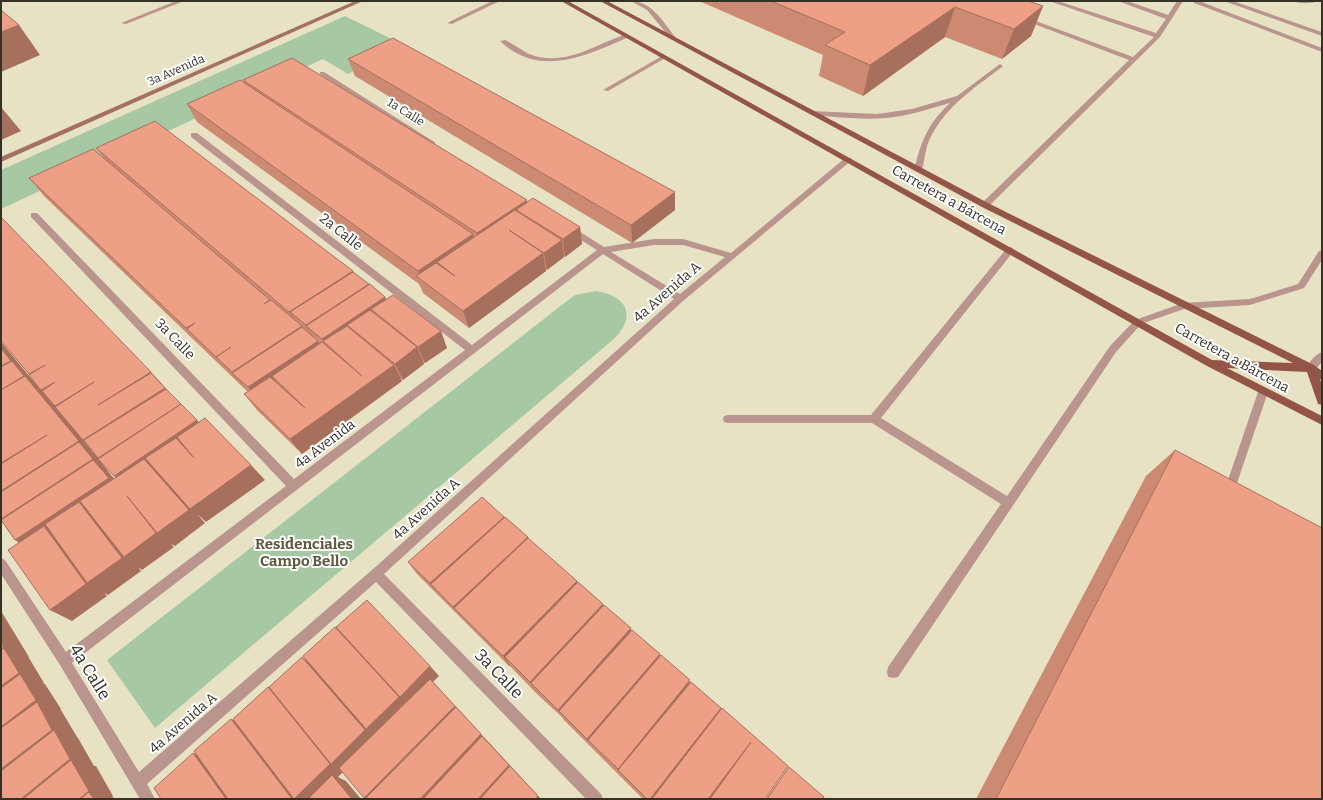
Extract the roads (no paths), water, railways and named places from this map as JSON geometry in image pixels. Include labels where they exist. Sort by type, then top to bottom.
[{"type":"main road","name":"Carretera a Bárcena","points":[[564,1],[1210,363],[1263,392],[1322,421]]},
{"type":"main road","name":"Carretera a Bárcena","points":[[603,1],[985,205],[1183,306],[1310,368],[1322,376]]},
{"type":"main road","points":[[1210,363],[1310,368],[1322,401]]},
{"type":"street","points":[[124,23],[181,1]]},
{"type":"street","name":"3a Avenida","points":[[1,160],[360,1]]},
{"type":"street","points":[[450,23],[496,1]]},
{"type":"street","points":[[634,1],[649,9],[674,39]]},
{"type":"street","points":[[1052,1],[1158,36]]},
{"type":"street","points":[[1121,1],[1170,18]]},
{"type":"street","points":[[985,205],[1158,36],[1180,1]]},
{"type":"street","points":[[1194,2],[1203,1]]},
{"type":"street","points":[[1227,1],[1322,34]]},
{"type":"street","points":[[1297,1],[1314,1]]},
{"type":"street","points":[[1194,2],[1322,50]]},
{"type":"street","points":[[1019,16],[1134,60]]},
{"type":"street","points":[[503,41],[528,55],[557,61],[575,58],[627,36]]},
{"type":"street","points":[[606,90],[664,57]]},
{"type":"street","points":[[918,170],[924,146],[931,130],[958,98],[1000,66]]},
{"type":"street","name":"1a Calle","points":[[322,73],[442,149]]},
{"type":"street","points":[[812,113],[887,116],[917,111],[958,98]]},
{"type":"street","name":"2a Calle","points":[[194,135],[472,350]]},
{"type":"street","name":"4a Avenida A","points":[[138,782],[376,574],[680,298],[848,160]]},
{"type":"street","name":"3a Calle","points":[[34,215],[293,486]]},
{"type":"street","points":[[563,225],[680,298]]},
{"type":"street","name":"4a Avenida A","points":[[603,250],[654,242],[683,242],[732,256]]},
{"type":"street","name":"4a Avenida","points":[[64,661],[603,250]]},
{"type":"street","points":[[874,419],[1010,250]]},
{"type":"street","points":[[893,672],[1113,349],[1138,322],[1183,306],[1250,302],[1301,286],[1322,253]]},
{"type":"street","points":[[1310,368],[1322,356]]},
{"type":"street","points":[[1232,483],[1263,392]]},
{"type":"street","points":[[728,420],[874,419],[1008,503]]},
{"type":"street","name":"4a Calle","points":[[1,564],[64,661],[148,799]]},
{"type":"street","name":"3a Calle","points":[[376,574],[596,799]]},
{"type":"district","name":"Residenciales Campo Bello","points":[[304,552]]}]
